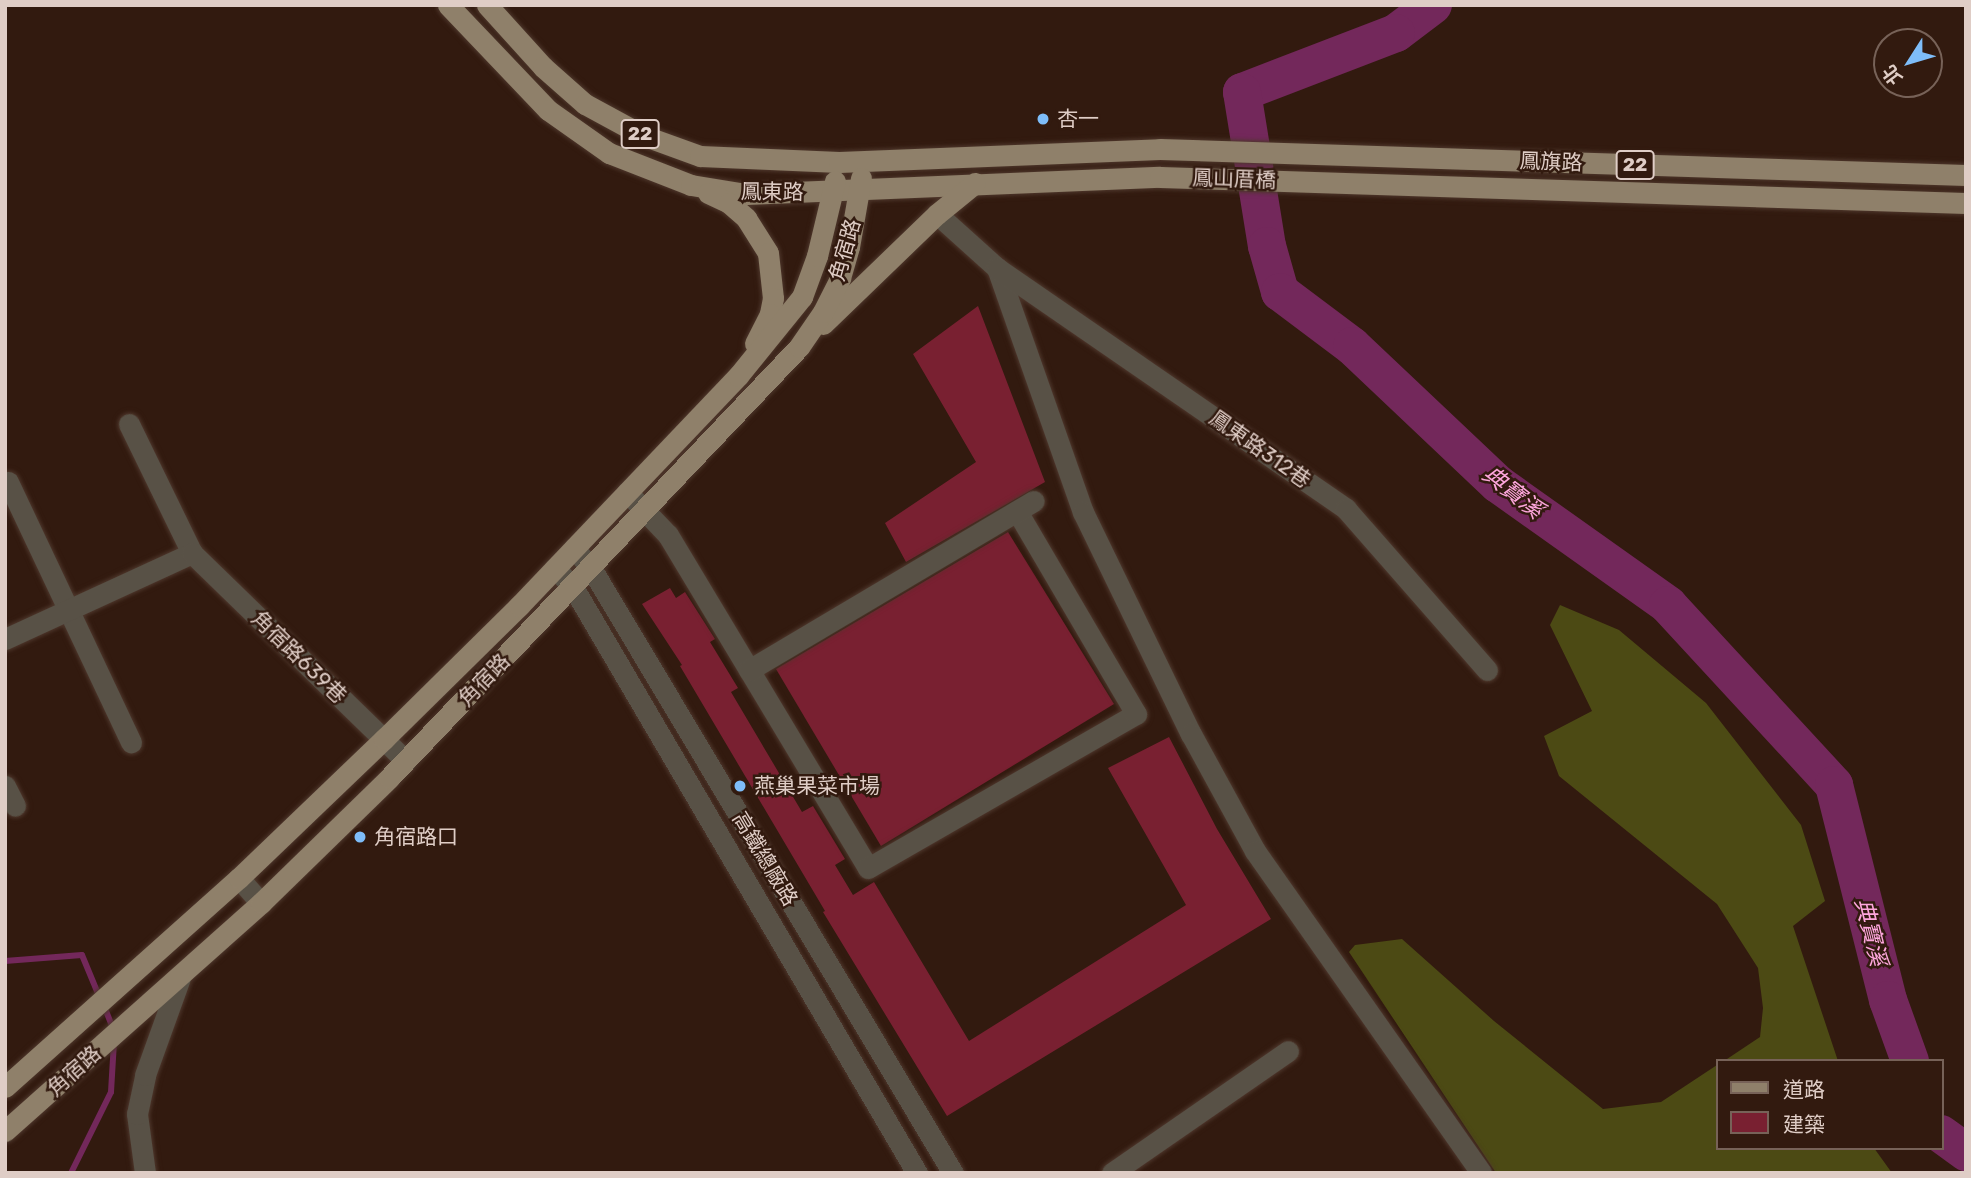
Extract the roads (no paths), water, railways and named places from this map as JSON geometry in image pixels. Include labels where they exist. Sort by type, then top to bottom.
[{"type":"main road","name":"鳳東路","points":[[448,5],[548,110],[609,153],[691,185],[746,194],[1160,177]]},
{"type":"main road","name":"鳳東路","points":[[487,5],[543,67],[585,104],[642,135],[700,156],[839,162],[1160,149]]},
{"type":"main road","name":"鳳山厝橋","points":[[1160,149],[1304,155]]},
{"type":"main road","name":"鳳旗路","points":[[1304,155],[1966,175]]},
{"type":"main road","name":"角宿路","points":[[5,1131],[180,978],[406,761],[799,348],[823,312],[840,278],[860,191],[862,161]]},
{"type":"main road","name":"角宿路","points":[[5,1087],[239,878],[384,739],[555,568],[738,376],[802,297],[817,257],[839,162]]},
{"type":"main road","name":"鳳山厝橋","points":[[1160,177],[1307,181]]},
{"type":"main road","name":"鳳旗路","points":[[1307,181],[1966,203]]},
{"type":"main road","points":[[799,348],[937,214],[975,183]]},
{"type":"main road","points":[[691,185],[729,203],[737,210],[759,235],[768,253],[774,298],[770,314],[738,376]]},
{"type":"street","points":[[1370,157],[1372,184]]},
{"type":"street","name":"鳳東路312巷","points":[[937,214],[997,268],[1346,509],[1486,670]]},
{"type":"street","points":[[997,268],[1083,512],[1191,734],[1255,851],[1480,1173]]},
{"type":"street","name":"角宿路639巷","points":[[129,424],[192,554],[406,761]]},
{"type":"street","points":[[8,482],[131,742]]},
{"type":"street","points":[[627,492],[668,535],[749,670],[868,868],[1136,714],[1026,506],[749,670]]},
{"type":"street","name":"高鐵總廠路","points":[[573,548],[591,568],[953,1173]]},
{"type":"street","points":[[5,639],[192,554]]},
{"type":"street","name":"高鐵總廠路","points":[[555,568],[573,587],[917,1173]]},
{"type":"street","points":[[5,786],[15,806]]},
{"type":"street","points":[[239,878],[261,903]]},
{"type":"street","points":[[145,1173],[137,1114],[145,1075],[180,978]]},
{"type":"street","points":[[1112,1173],[1288,1051]]},
{"type":"waterway","name":"典寶溪","points":[[1433,5],[1396,33],[1242,92],[1267,246],[1280,292],[1352,346],[1498,484],[1668,605],[1834,785],[1888,1000],[1909,1059]]},
{"type":"waterway","points":[[5,961],[82,955],[99,996]]},
{"type":"waterway","points":[[104,1006],[113,1028]]},
{"type":"waterway","points":[[71,1173],[111,1092],[114,1042]]},
{"type":"waterway","name":"典寶溪","points":[[1943,1135],[1966,1152]]},
{"type":"place","name":"杏一","points":[[1043,119]]},
{"type":"place","name":"燕巢果菜市場","points":[[740,786]]},
{"type":"place","name":"角宿路口","points":[[360,837]]}]
